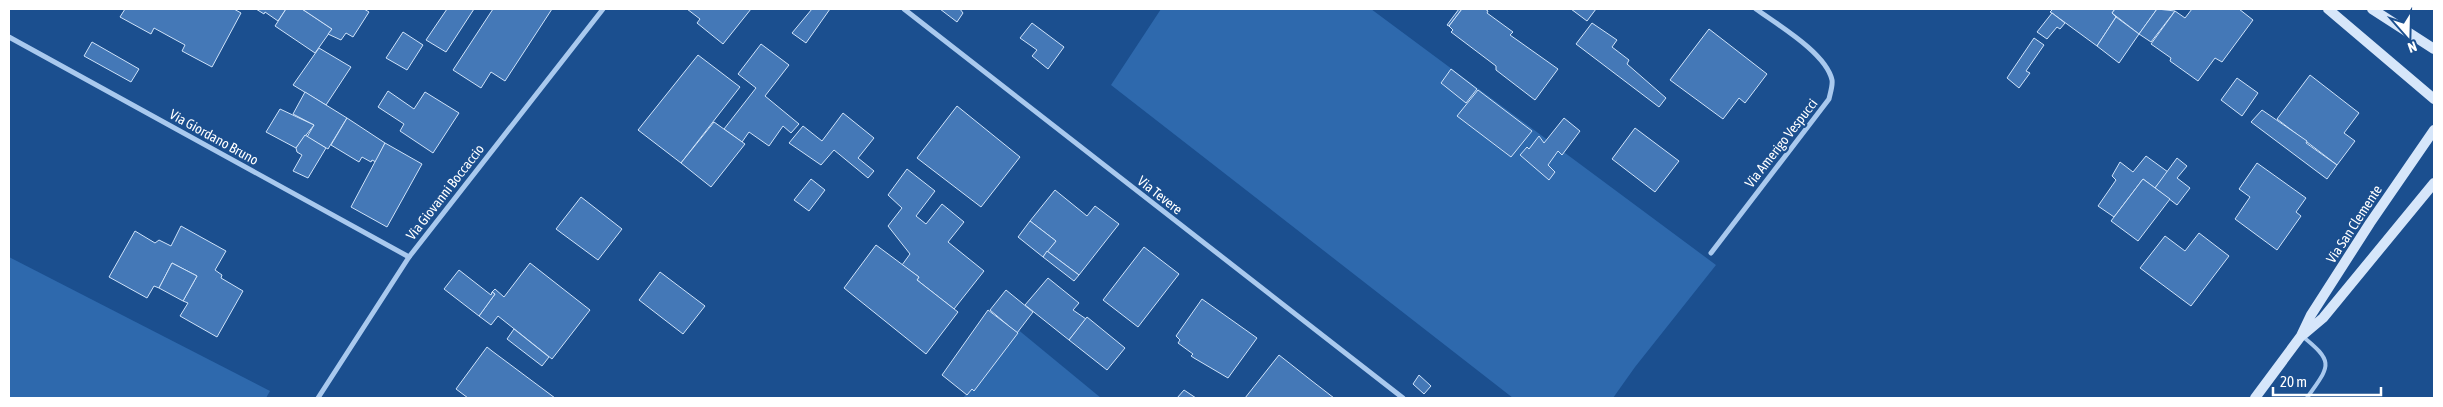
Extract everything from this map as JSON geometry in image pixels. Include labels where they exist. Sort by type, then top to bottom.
[{"type":"main road","points":[[2328,9],[2434,99]]},
{"type":"main road","points":[[2372,9],[2434,49]]},
{"type":"main road","name":"Via San Clemente","points":[[2302,336],[2311,315],[2370,223],[2434,130]]},
{"type":"main road","name":"Via San Clemente","points":[[2255,398],[2302,336],[2323,318],[2434,183]]},
{"type":"street","name":"Via Giovanni Boccaccio","points":[[318,398],[408,257],[603,9]]},
{"type":"street","name":"Via Tevere","points":[[904,9],[1404,398]]},
{"type":"street","name":"Via Amerigo Vespucci","points":[[1711,253],[1829,99],[1832,81],[1824,63],[1809,48],[1756,9]]},
{"type":"street","name":"Via Giordano Bruno","points":[[9,37],[408,257]]},
{"type":"lane","points":[[2302,336],[2321,351],[2326,367],[2307,398]]},
{"type":"shaded area","points":[[1161,9],[1371,9],[1716,265],[1635,367],[1613,398],[1513,398],[1111,85]]},
{"type":"shaded area","points":[[9,257],[270,391],[266,398],[9,398]]},
{"type":"shaded area","points":[[1016,328],[1101,398],[963,398]]},
{"type":"building","points":[[125,9],[234,9],[241,13],[212,67],[182,51],[185,45],[154,28],[151,34],[120,17]]},
{"type":"building","points":[[256,9],[286,9],[278,21],[265,12],[264,14]]},
{"type":"building","points":[[286,9],[302,9],[332,29],[315,53],[275,26]]},
{"type":"building","points":[[302,9],[364,9],[369,12],[353,37],[346,33],[341,40],[328,34],[332,29]]},
{"type":"building","points":[[447,9],[474,9],[446,52],[426,40]]},
{"type":"building","points":[[493,9],[552,9],[505,81],[491,72],[481,88],[453,70]]},
{"type":"building","points":[[687,9],[751,9],[723,44],[697,23],[700,19]]},
{"type":"building","points":[[812,9],[830,9],[806,43],[792,33]]},
{"type":"building","points":[[940,9],[960,9],[963,13],[957,22]]},
{"type":"building","points":[[1459,9],[1462,9],[1449,26],[1447,25]]},
{"type":"building","points":[[1462,9],[1485,9],[1488,11],[1487,13],[1513,32],[1510,35],[1558,69],[1535,100],[1496,70],[1496,66],[1451,32],[1453,30],[1449,26]]},
{"type":"building","points":[[1571,9],[1596,9],[1587,21]]},
{"type":"building","points":[[2053,9],[2115,9],[2112,13],[2116,17],[2097,46],[2050,12]]},
{"type":"building","points":[[2115,9],[2157,9],[2139,34],[2112,13]]},
{"type":"building","points":[[2157,9],[2175,11],[2151,42],[2139,34]]},
{"type":"building","points":[[2192,9],[2239,9],[2253,20],[2222,62],[2215,58],[2198,81],[2170,61],[2171,58],[2151,44],[2175,11],[2185,18]]},
{"type":"building","points":[[2052,13],[2065,23],[2060,29],[2057,27],[2047,39],[2037,32]]},
{"type":"building","points":[[2116,17],[2139,34],[2119,63],[2097,46]]},
{"type":"building","points":[[1032,23],[1064,47],[1048,69],[1032,56],[1037,50],[1020,38]]},
{"type":"building","points":[[1592,23],[1617,40],[1612,47],[1629,60],[1627,64],[1666,98],[1659,107],[1576,44]]},
{"type":"building","points":[[1709,29],[1767,74],[1745,103],[1739,98],[1723,119],[1670,80]]},
{"type":"building","points":[[403,32],[423,45],[407,70],[386,58]]},
{"type":"building","points":[[2034,38],[2044,45],[2026,71],[2030,73],[2019,88],[2007,78]]},
{"type":"building","points":[[92,42],[139,69],[131,82],[84,56]]},
{"type":"building","points":[[761,44],[789,65],[765,96],[799,124],[791,133],[783,126],[769,146],[749,132],[742,142],[724,129],[756,88],[738,74]]},
{"type":"building","points":[[319,48],[351,67],[326,105],[293,85]]},
{"type":"building","points":[[698,55],[740,87],[681,163],[638,130]]},
{"type":"building","points":[[1451,69],[1477,89],[1466,103],[1441,83]]},
{"type":"building","points":[[2310,75],[2359,113],[2344,133],[2355,141],[2337,165],[2277,119]]},
{"type":"building","points":[[2237,78],[2258,93],[2242,116],[2221,100]]},
{"type":"building","points":[[1478,90],[1532,131],[1511,157],[1457,116]]},
{"type":"building","points":[[388,91],[414,109],[425,92],[459,113],[433,153],[400,131],[404,124],[378,107]]},
{"type":"building","points":[[305,92],[347,118],[328,149],[307,137],[314,125],[293,114]]},
{"type":"building","points":[[957,106],[1020,157],[981,207],[917,158]]},
{"type":"building","points":[[280,109],[314,125],[296,148],[266,132]]},
{"type":"building","points":[[2262,110],[2307,141],[2306,143],[2337,165],[2327,179],[2251,122]]},
{"type":"building","points":[[843,113],[874,138],[858,158],[874,171],[868,178],[834,150],[821,165],[789,143],[803,126],[822,141]]},
{"type":"building","points":[[347,118],[385,143],[376,162],[372,160],[371,162],[362,157],[359,162],[331,145]]},
{"type":"building","points":[[1564,118],[1580,131],[1562,155],[1558,151],[1548,165],[1555,172],[1549,180],[1520,155],[1527,147],[1529,149],[1539,136],[1544,143]]},
{"type":"building","points":[[714,122],[745,144],[711,187],[681,163]]},
{"type":"building","points":[[1635,128],[1679,161],[1655,192],[1612,159]]},
{"type":"building","points":[[305,135],[326,148],[308,178],[293,171],[302,155],[297,152],[296,148]]},
{"type":"building","points":[[385,143],[422,164],[387,227],[351,207]]},
{"type":"building","points":[[2146,156],[2168,172],[2155,188],[2143,179],[2114,217],[2098,206],[2116,180],[2112,176],[2120,162],[2133,172]]},
{"type":"building","points":[[2177,158],[2187,166],[2177,178],[2190,188],[2177,205],[2155,188]]},
{"type":"building","points":[[2257,163],[2306,198],[2296,212],[2301,216],[2277,250],[2235,219],[2250,197],[2239,189]]},
{"type":"building","points":[[907,169],[935,191],[916,216],[926,224],[942,204],[964,222],[948,242],[984,271],[954,309],[917,280],[919,277],[902,265],[910,254],[888,226],[902,208],[888,195]]},
{"type":"building","points":[[811,179],[825,190],[809,211],[794,200]]},
{"type":"building","points":[[2143,179],[2170,199],[2138,241],[2111,221]]},
{"type":"building","points":[[1055,190],[1087,216],[1095,206],[1119,224],[1079,275],[1047,251],[1056,241],[1030,221]]},
{"type":"building","points":[[581,197],[622,229],[598,260],[556,229]]},
{"type":"building","points":[[1030,221],[1056,241],[1043,257],[1018,237]]},
{"type":"building","points":[[181,226],[226,251],[215,270],[222,275],[221,278],[243,291],[217,337],[180,316],[188,303],[183,301],[197,276],[172,263],[159,288],[154,286],[147,298],[109,277],[135,231],[155,243],[159,240],[171,246]]},
{"type":"building","points":[[2199,233],[2229,256],[2191,306],[2140,268],[2165,236],[2185,251]]},
{"type":"building","points":[[876,245],[919,277],[917,280],[958,312],[926,354],[844,288]]},
{"type":"building","points":[[1144,247],[1179,274],[1138,327],[1103,300]]},
{"type":"building","points":[[1047,251],[1079,275],[1074,281],[1043,257]]},
{"type":"building","points":[[172,263],[197,276],[183,301],[159,288]]},
{"type":"building","points":[[530,263],[590,310],[552,359],[498,316],[491,325],[479,316],[495,294],[492,292],[495,289],[504,297]]},
{"type":"building","points":[[459,270],[491,295],[492,292],[495,294],[479,316],[444,289]]},
{"type":"building","points":[[660,272],[705,306],[683,334],[639,300]]},
{"type":"building","points":[[1048,278],[1079,303],[1073,310],[1086,319],[1069,340],[1025,305]]},
{"type":"building","points":[[1006,290],[1033,312],[1017,333],[990,310]]},
{"type":"building","points":[[1202,299],[1257,338],[1228,378],[1191,356],[1193,354],[1178,343],[1180,340],[1176,336]]},
{"type":"building","points":[[988,310],[1018,333],[974,391],[972,389],[967,395],[942,375]]},
{"type":"building","points":[[1087,317],[1125,348],[1107,370],[1069,340]]},
{"type":"building","points":[[514,329],[549,357],[542,366],[507,339]]},
{"type":"building","points":[[487,347],[555,398],[468,398],[456,389]]},
{"type":"building","points":[[1279,355],[1312,381],[1334,398],[1245,398]]},
{"type":"building","points":[[1419,375],[1431,386],[1424,394],[1413,384]]},
{"type":"building","points":[[1184,390],[1196,398],[1177,398]]}]
